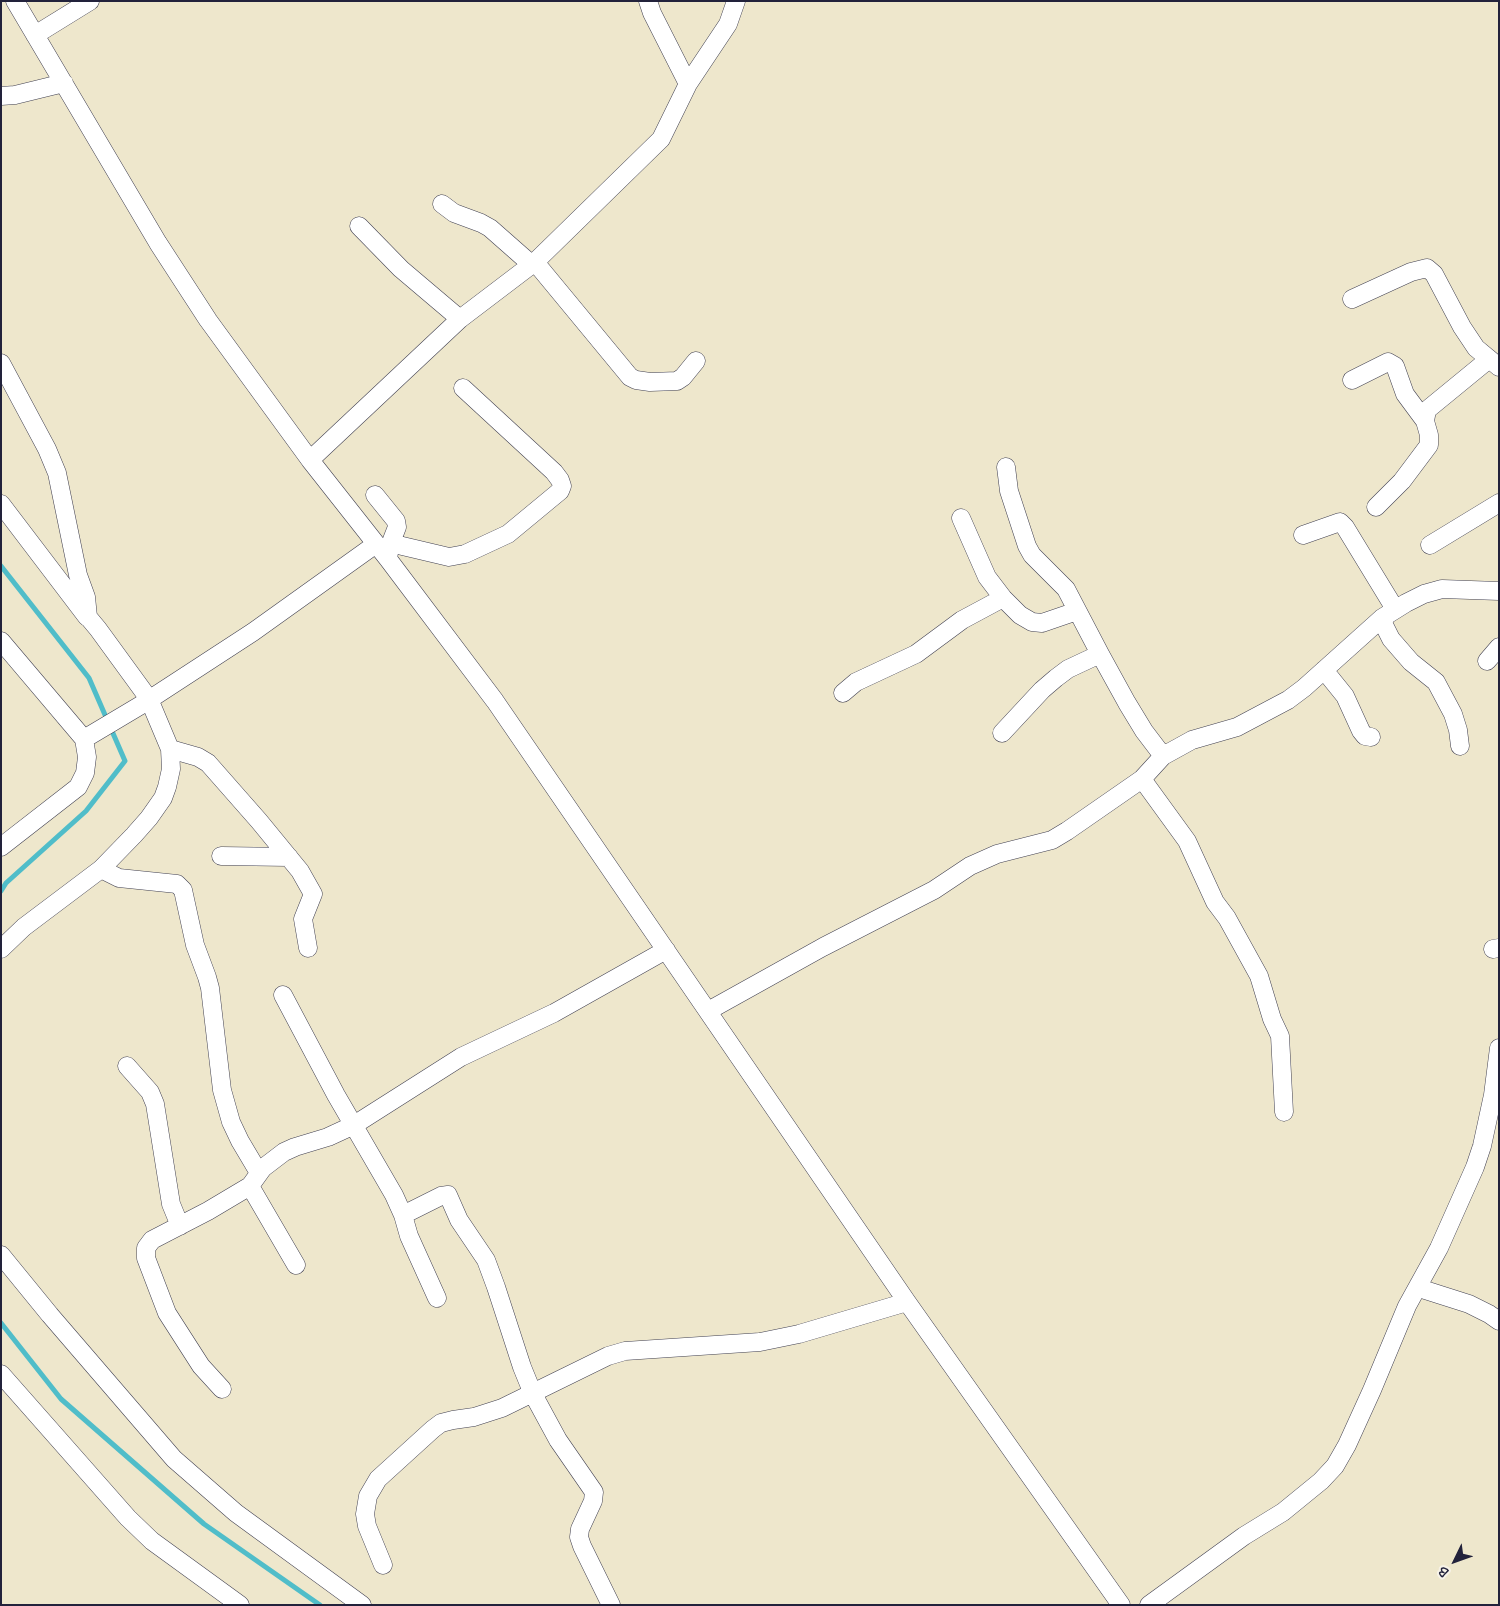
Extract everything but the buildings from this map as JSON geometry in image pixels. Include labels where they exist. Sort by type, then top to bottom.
[{"type":"street","points":[[15,1],[158,243],[208,320],[310,460],[385,549],[495,701],[907,1302],[1121,1605]]},
{"type":"street","points":[[35,36],[90,1]]},
{"type":"street","points":[[648,1],[652,13],[688,84]]},
{"type":"street","points":[[310,460],[460,319],[533,263],[661,139],[688,84],[728,24],[736,1]]},
{"type":"street","points":[[1,96],[15,95],[64,82]]},
{"type":"street","points":[[442,204],[454,213],[490,228],[533,263],[630,377],[650,382],[677,381],[683,377],[696,361]]},
{"type":"street","points":[[359,226],[401,269],[460,319]]},
{"type":"street","points":[[1352,298],[1411,272],[1427,268],[1434,274],[1462,327],[1476,348],[1494,364],[1427,410],[1425,421]]},
{"type":"street","points":[[1352,380],[1388,362],[1395,366],[1405,394],[1425,421],[1429,435],[1428,445],[1402,481],[1376,507]]},
{"type":"street","points":[[1,363],[47,449],[57,473],[78,575],[86,597],[88,617]]},
{"type":"street","points":[[88,737],[284,611],[385,549],[399,545],[450,557],[458,557],[508,534],[560,491],[562,486],[554,472],[463,388]]},
{"type":"street","points":[[1006,467],[1009,491],[1026,546],[1032,555],[1066,589],[1144,731],[1163,756]]},
{"type":"street","points":[[375,495],[396,520],[397,527],[385,549]]},
{"type":"street","points":[[1430,545],[1499,503]]},
{"type":"street","points":[[1,504],[98,629],[145,702],[170,749],[171,769],[163,798],[149,818],[102,869],[24,927],[1,949]]},
{"type":"street","points":[[962,518],[987,577],[1003,598],[1020,614],[1032,622],[1042,623],[1077,611]]},
{"type":"street","points":[[1303,535],[1340,522],[1345,527],[1389,614],[1385,627],[1391,639],[1411,662],[1436,682],[1453,714],[1460,746]]},
{"type":"street","points":[[708,1011],[823,947],[934,890],[970,866],[997,854],[1052,840],[1142,779],[1163,756],[1192,740],[1237,727],[1296,694],[1389,614],[1424,594],[1442,589],[1499,591]]},
{"type":"street","points":[[843,693],[856,682],[916,654],[962,620],[1003,598]]},
{"type":"street","points":[[1,641],[88,737],[85,773],[78,787],[1,847]]},
{"type":"street","points":[[1487,661],[1499,648]]},
{"type":"street","points":[[1002,733],[1042,690],[1056,678],[1068,669],[1100,654]]},
{"type":"street","points":[[1324,670],[1345,696],[1361,731],[1365,736],[1371,737]]},
{"type":"street","points":[[170,749],[198,757],[208,764],[300,871],[313,894],[303,919],[308,948]]},
{"type":"street","points":[[1142,779],[1187,841],[1215,902],[1227,918],[1259,976],[1272,1019],[1280,1036],[1284,1112]]},
{"type":"street","points":[[221,856],[289,857]]},
{"type":"street","points":[[102,869],[119,878],[177,884],[183,890],[196,945],[210,988],[222,1090],[231,1122],[255,1179],[296,1265]]},
{"type":"street","points":[[222,1390],[201,1366],[167,1313],[146,1258],[146,1248],[152,1240],[180,1226],[255,1179],[263,1168],[284,1152],[328,1137],[354,1125],[461,1057],[554,1013],[666,950]]},
{"type":"street","points":[[283,995],[388,1183],[437,1298]]},
{"type":"street","points":[[1149,1605],[1244,1536],[1283,1512],[1328,1475],[1334,1466],[1347,1445],[1372,1390],[1406,1306],[1439,1248],[1482,1146],[1493,1095],[1499,1048]]},
{"type":"street","points":[[127,1066],[150,1092],[155,1104],[170,1197],[180,1226]]},
{"type":"street","points":[[403,1215],[441,1196],[448,1195],[459,1220],[486,1260],[533,1394],[558,1440],[594,1492],[593,1501],[580,1529],[580,1537],[582,1546],[611,1605]]},
{"type":"street","points":[[1,1255],[174,1459],[236,1514],[362,1605]]},
{"type":"street","points":[[1419,1284],[1425,1290],[1469,1304],[1499,1321]]},
{"type":"street","points":[[383,1565],[367,1526],[365,1514],[368,1496],[378,1479],[441,1423],[474,1417],[502,1408],[608,1356],[625,1351],[760,1342],[799,1334],[907,1302]]},
{"type":"street","points":[[1,1374],[128,1518],[152,1541],[240,1605]]},
{"type":"waterway","points":[[1,566],[89,678],[125,761],[86,811],[6,883],[1,891]]},
{"type":"waterway","points":[[1,1323],[61,1399],[204,1524],[320,1605]]}]
